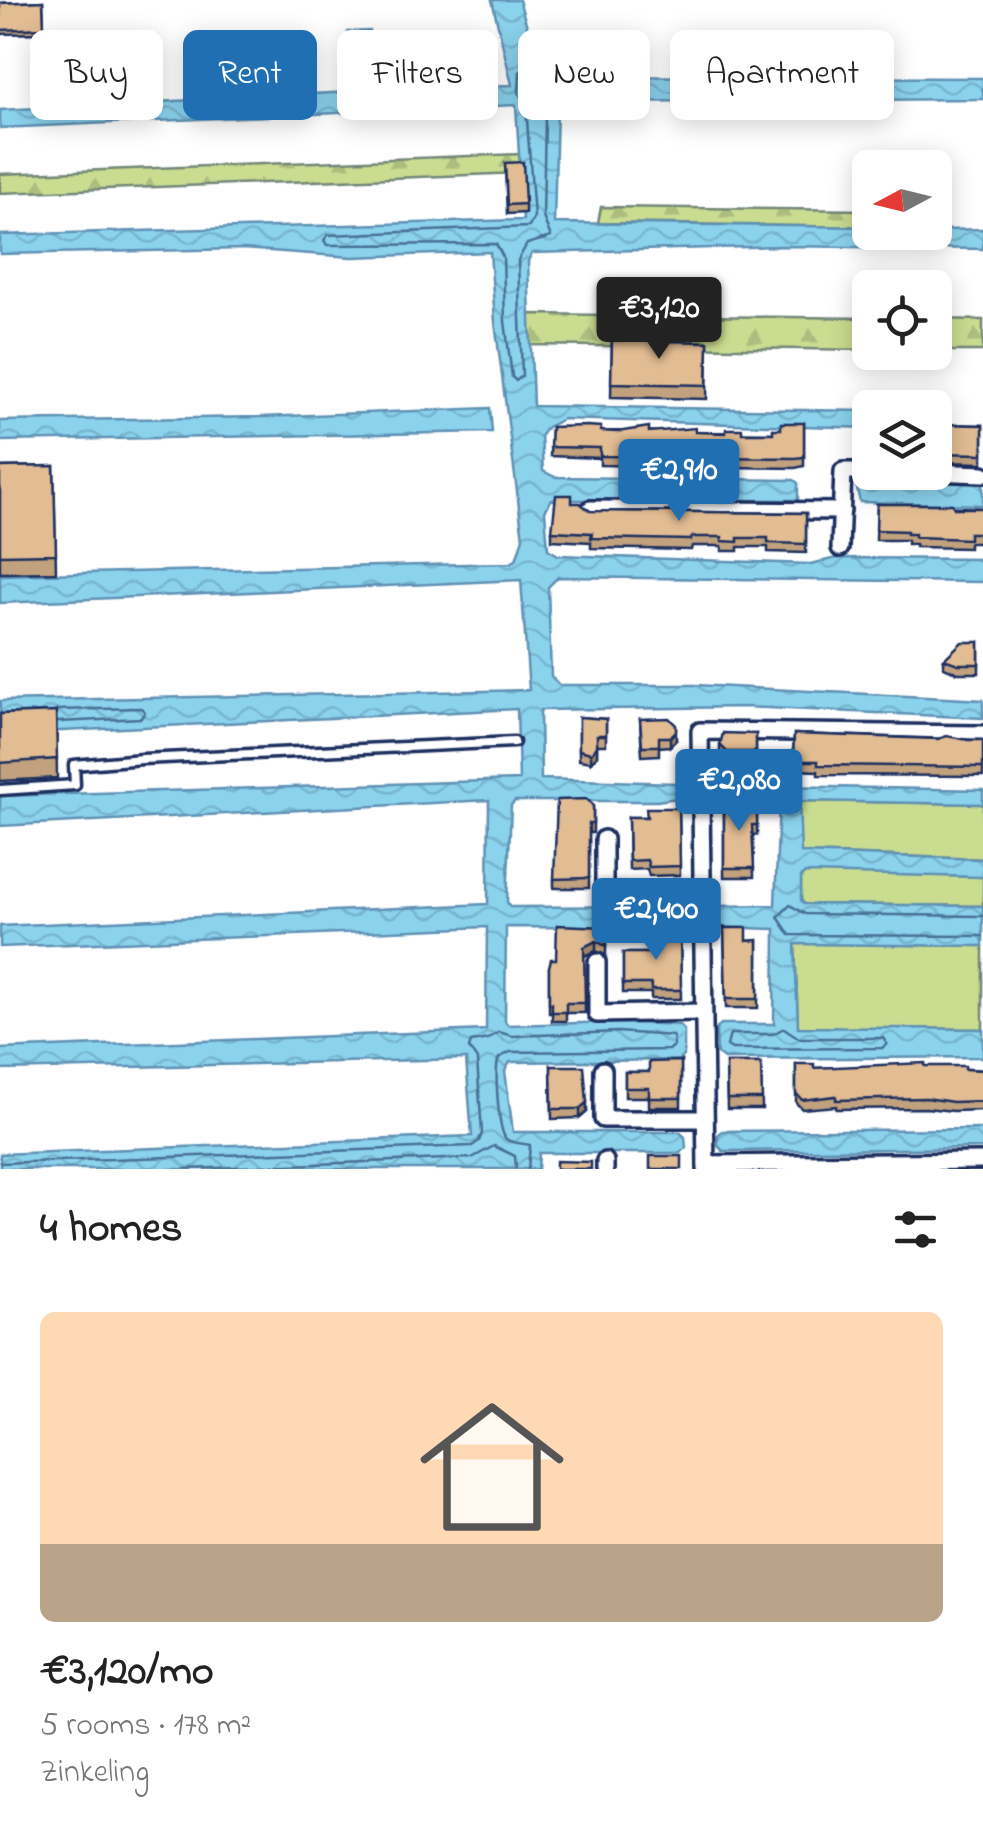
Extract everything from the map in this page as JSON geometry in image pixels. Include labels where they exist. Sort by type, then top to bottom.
[{"type":"street","points":[[840,548],[843,471],[852,471]]},
{"type":"street","points":[[952,473],[983,474]]},
{"type":"street","points":[[590,509],[842,511]]},
{"type":"street","points":[[983,734],[700,731],[706,1167],[983,1161]]},
{"type":"street","points":[[604,839],[604,893],[701,891]]},
{"type":"street","points":[[597,962],[597,1014],[703,1012]]},
{"type":"street","points":[[603,1070],[603,1119],[705,1118]]},
{"type":"lane","points":[[0,790],[75,785],[74,765],[514,742]]},
{"type":"green space","points":[[520,154],[521,173],[0,193],[0,174]]},
{"type":"green space","points":[[601,207],[852,210],[852,227],[598,223]]},
{"type":"green space","points":[[528,314],[852,318],[852,350],[531,345]]},
{"type":"green space","points":[[952,319],[983,320],[983,351],[952,351]]},
{"type":"green space","points":[[799,801],[983,804],[983,859],[800,853]]},
{"type":"green space","points":[[805,872],[983,877],[983,906],[804,904],[801,876]]},
{"type":"green space","points":[[795,943],[983,946],[983,1029],[798,1028]]},
{"type":"water","points":[[492,0],[519,0],[528,30],[518,30],[518,120],[557,120],[554,223],[852,227],[852,247],[532,253],[528,261],[533,406],[852,411],[852,427],[563,419],[541,435],[543,471],[555,477],[794,480],[798,483],[798,500],[551,500],[545,511],[548,549],[558,555],[810,564],[837,558],[983,559],[983,582],[558,577],[548,587],[551,676],[559,685],[695,685],[983,700],[983,718],[743,707],[540,710],[541,779],[676,783],[679,793],[677,798],[657,801],[515,801],[511,805],[507,902],[510,907],[690,906],[696,911],[710,911],[715,906],[775,905],[779,801],[720,800],[714,790],[719,785],[983,790],[983,804],[799,801],[801,853],[983,859],[983,877],[805,873],[801,877],[804,904],[983,906],[983,946],[795,944],[798,1027],[983,1029],[983,1057],[724,1059],[717,1054],[716,1030],[721,1024],[774,1024],[775,929],[715,927],[709,923],[695,923],[690,928],[506,927],[508,1025],[618,1022],[679,1025],[684,1030],[684,1055],[679,1060],[510,1062],[505,1071],[513,1132],[680,1132],[686,1148],[680,1153],[539,1153],[538,1169],[0,1169],[0,1154],[472,1136],[466,1059],[0,1070],[0,1049],[486,1030],[487,927],[0,947],[0,926],[488,904],[489,800],[0,826],[0,796],[519,780],[517,709],[0,734],[0,701],[529,690],[521,580],[0,603],[0,575],[516,560],[523,538],[495,322],[490,252],[352,257],[243,249],[0,254],[0,235],[523,220],[516,105],[498,106],[498,85],[512,85]]},
{"type":"water","points":[[650,76],[670,77],[670,101],[650,102]]},
{"type":"water","points":[[894,78],[983,78],[983,99],[894,100]]},
{"type":"water","points":[[337,93],[337,113],[317,114],[317,94]]},
{"type":"water","points":[[183,101],[183,120],[0,128],[0,110],[30,108],[30,120],[163,120],[163,102]]},
{"type":"water","points":[[983,229],[983,249],[952,249],[952,230]]},
{"type":"water","points":[[490,408],[492,432],[0,441],[0,421]]},
{"type":"water","points":[[952,481],[983,482],[983,505],[860,502],[857,490],[952,490]]},
{"type":"water","points":[[983,1129],[983,1148],[723,1151],[718,1146],[722,1131]]},
{"type":"building","points":[[43,1],[44,28],[0,30],[0,3]]},
{"type":"building","points":[[523,162],[525,204],[507,205],[505,163]]},
{"type":"building","points":[[612,340],[708,342],[707,385],[611,383]]},
{"type":"building","points":[[781,423],[804,423],[804,457],[600,456],[600,448],[550,447],[551,427],[601,427],[601,431],[617,432],[649,427],[649,432],[695,428],[695,432],[742,429],[742,433],[773,433],[773,429],[781,429]]},
{"type":"building","points":[[952,424],[983,425],[983,454],[952,453]]},
{"type":"building","points":[[54,466],[56,554],[0,555],[0,467]]},
{"type":"building","points":[[556,495],[572,495],[572,503],[580,503],[590,511],[806,513],[806,544],[768,543],[768,538],[738,538],[738,542],[722,541],[722,537],[591,538],[592,533],[552,531]]},
{"type":"building","points":[[877,504],[983,508],[983,533],[969,533],[969,539],[915,537],[907,531],[876,530]]},
{"type":"building","points":[[962,642],[979,642],[979,664],[944,659]]},
{"type":"building","points":[[56,712],[57,759],[0,763],[0,714]]},
{"type":"building","points":[[579,717],[606,719],[606,735],[597,735],[597,746],[591,753],[579,750]]},
{"type":"building","points":[[669,718],[676,731],[670,737],[659,737],[659,746],[642,746],[640,719]]},
{"type":"building","points":[[723,733],[756,734],[756,752],[727,752],[720,745]]},
{"type":"building","points":[[794,734],[983,740],[983,767],[818,765],[818,761],[793,761]]},
{"type":"building","points":[[587,799],[593,806],[593,823],[589,823],[589,878],[554,879],[557,800]]},
{"type":"building","points":[[729,799],[752,799],[751,810],[757,810],[757,825],[752,825],[754,868],[724,868],[724,810],[728,810]]},
{"type":"building","points":[[646,808],[679,808],[680,866],[649,867],[647,860],[629,861],[628,817],[647,817]]},
{"type":"building","points":[[557,925],[606,927],[606,946],[596,941],[584,947],[585,1003],[566,1003],[566,1012],[552,1012],[549,1003],[549,967],[551,959],[556,959]]},
{"type":"building","points":[[724,928],[747,928],[747,941],[758,940],[758,999],[726,999]]},
{"type":"building","points":[[648,932],[680,932],[681,990],[651,990],[651,984],[623,984],[623,953],[648,953]]},
{"type":"building","points":[[681,1061],[681,1098],[649,1098],[649,1088],[625,1088],[625,1072],[649,1072],[649,1062]]},
{"type":"building","points":[[726,1063],[761,1063],[762,1099],[727,1099]]},
{"type":"building","points":[[925,1063],[983,1070],[983,1101],[836,1100],[836,1096],[802,1100],[796,1093],[796,1064],[814,1064],[814,1068]]},
{"type":"building","points":[[551,1066],[584,1066],[587,1102],[580,1109],[552,1109]]},
{"type":"building","points":[[650,1156],[682,1156],[682,1169],[650,1169]]},
{"type":"building","points":[[556,1161],[591,1162],[591,1169],[556,1169]]}]
